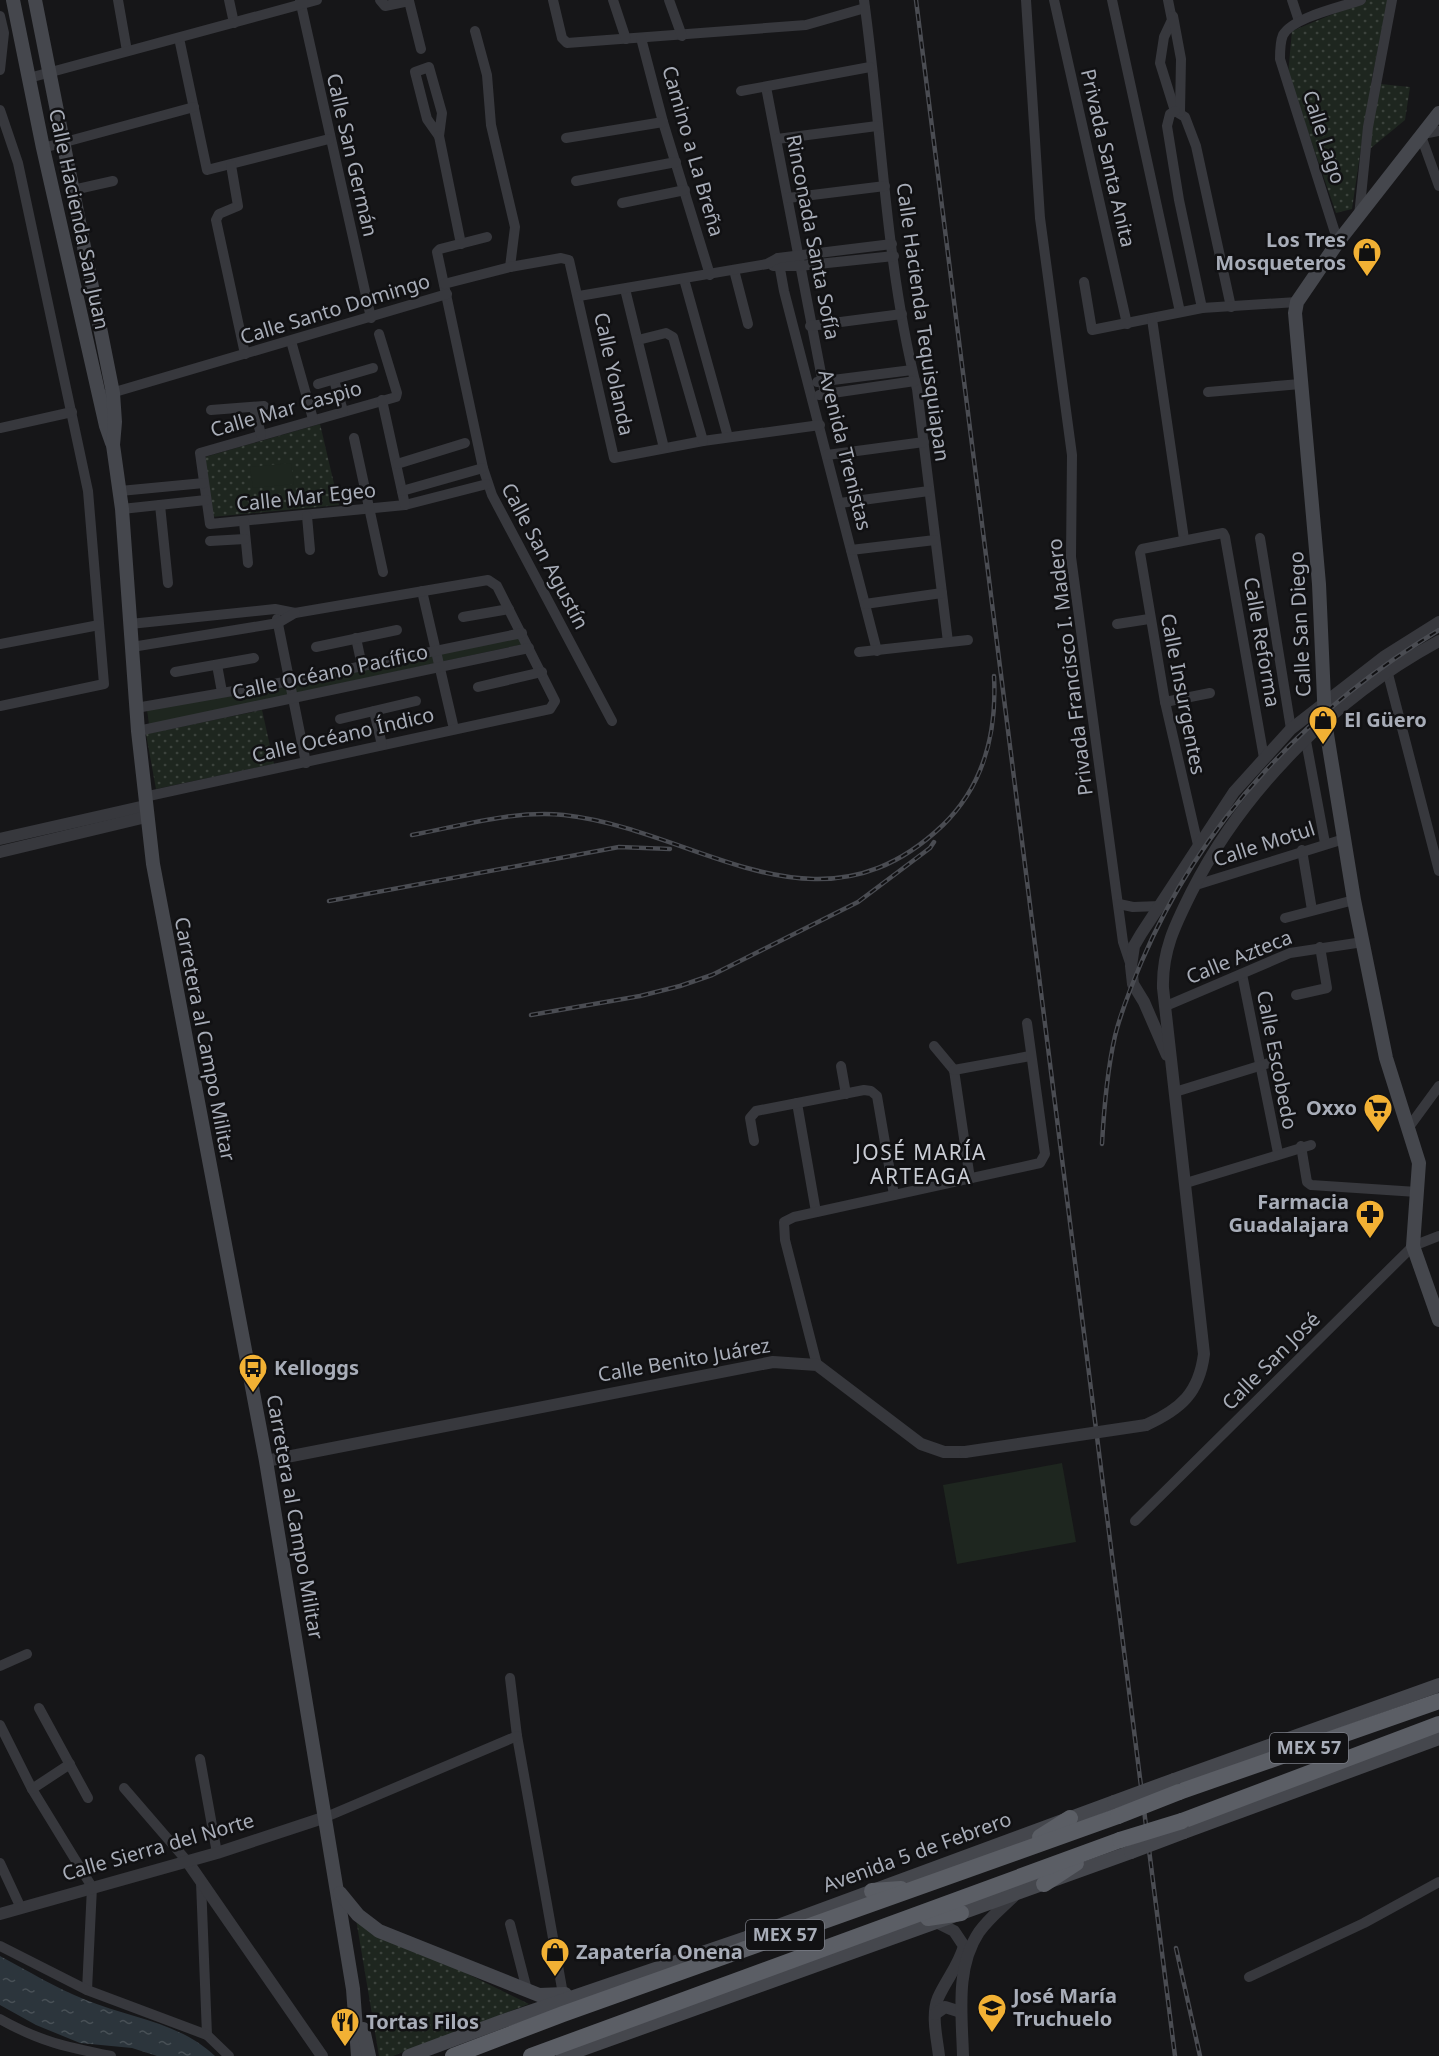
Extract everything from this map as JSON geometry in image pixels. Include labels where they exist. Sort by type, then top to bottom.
[{"type":"highway","name":"Avenida 5 de Febrero","points":[[453,2056],[708,1962],[1013,1854],[1116,1809],[1439,1701]]},
{"type":"highway","name":"MEX 57","points":[[531,2056],[1101,1847],[1120,1848],[1182,1821],[1439,1724]]},
{"type":"highway","points":[[1013,1854],[1070,1818]]},
{"type":"highway","points":[[1044,1884],[1101,1847]]},
{"type":"highway","points":[[872,1891],[923,1887]]},
{"type":"highway","points":[[891,1923],[961,1913]]},
{"type":"highway","points":[[708,1962],[746,1938]]},
{"type":"highway","points":[[627,2019],[647,2017],[682,2008],[692,2009]]},
{"type":"main road","name":"Calle Hacienda San Juan","points":[[13,0],[43,148],[99,396],[113,445],[122,509],[145,806]]},
{"type":"main road","name":"Calle Hacienda San Juan","points":[[35,0],[113,393],[115,422],[113,445]]},
{"type":"main road","points":[[1297,302],[1338,242],[1430,131],[1439,113]]},
{"type":"main road","name":"Calle San Diego","points":[[1297,302],[1295,313],[1318,584],[1325,722],[1354,900],[1386,1058],[1419,1163],[1413,1246],[1439,1320]]},
{"type":"main road","name":"Carretera al Campo Militar","points":[[145,806],[180,1011],[266,1461],[338,1891],[353,1989],[358,2056]]},
{"type":"main road","name":"Avenida 5 de Febrero","points":[[409,2056],[582,1993],[746,1938],[1070,1818],[1116,1809],[1174,1780],[1439,1686]]},
{"type":"main road","points":[[563,2056],[590,2051],[692,2009],[1044,1884],[1120,1848],[1184,1832],[1439,1738]]},
{"type":"main road","points":[[338,1891],[358,1915],[379,1931],[539,1995],[582,1993]]},
{"type":"main road","name":"Carretera al Campo Militar","points":[[353,1989],[369,2056]]},
{"type":"street","points":[[118,0],[127,51]]},
{"type":"street","points":[[229,0],[234,23]]},
{"type":"street","points":[[29,78],[234,23],[278,5],[317,0]]},
{"type":"street","points":[[380,0],[384,6],[409,1],[421,49]]},
{"type":"street","name":"Calle Hacienda Tequisquiapan","points":[[553,0],[564,42],[682,36],[806,25],[864,4],[870,33],[870,67],[892,244],[924,441],[948,642]]},
{"type":"street","points":[[614,0],[626,39]]},
{"type":"street","name":"Privada Francisco I. Madero","points":[[1026,0],[1040,218],[1072,455],[1071,557],[1123,942],[1131,966]]},
{"type":"street","name":"Privada Santa Anita","points":[[1054,0],[1127,324]]},
{"type":"street","points":[[1112,0],[1180,312]]},
{"type":"street","points":[[1168,0],[1181,59],[1177,111],[1168,118],[1167,126],[1179,200],[1202,308]]},
{"type":"street","points":[[1292,0],[1299,21],[1336,4],[1361,0]]},
{"type":"street","points":[[1359,217],[1368,128],[1392,0]]},
{"type":"street","points":[[672,1],[682,36]]},
{"type":"street","name":"Calle San Germán","points":[[300,2],[370,318]]},
{"type":"street","points":[[0,16],[4,33],[0,70]]},
{"type":"street","points":[[1172,17],[1164,37],[1160,63],[1177,111],[1185,117],[1196,146],[1231,307]]},
{"type":"street","name":"Calle Lago","points":[[1299,21],[1284,33],[1280,59],[1338,242]]},
{"type":"street","points":[[475,31],[487,75],[491,125],[515,227],[510,267]]},
{"type":"street","points":[[179,38],[206,168],[210,170],[329,139]]},
{"type":"street","name":"Camino a La Breña","points":[[641,38],[663,122],[710,274]]},
{"type":"street","points":[[741,91],[870,67]]},
{"type":"street","points":[[439,136],[429,123],[416,70],[431,68],[442,118],[439,136],[461,244],[487,237]]},
{"type":"street","name":"Rinconada Santa Sofía","points":[[766,87],[810,326],[825,394]]},
{"type":"street","points":[[423,104],[439,100]]},
{"type":"street","points":[[43,148],[194,108]]},
{"type":"street","points":[[0,110],[18,163],[88,491],[104,684],[0,706]]},
{"type":"street","points":[[566,138],[663,122]]},
{"type":"street","points":[[777,139],[877,126]]},
{"type":"street","points":[[1430,131],[1439,186]]},
{"type":"street","points":[[576,181],[676,162]]},
{"type":"street","points":[[231,165],[238,206],[219,214],[216,219],[245,354]]},
{"type":"street","points":[[73,190],[113,181]]},
{"type":"street","points":[[788,198],[885,186]]},
{"type":"street","points":[[622,203],[685,190]]},
{"type":"street","name":"Calle San Agustín","points":[[461,244],[437,251],[488,484],[612,721]]},
{"type":"street","points":[[798,261],[892,244]]},
{"type":"street","points":[[579,296],[767,264],[894,256]]},
{"type":"street","name":"Calle Santo Domingo","points":[[99,396],[370,318],[510,267],[566,258],[571,262],[579,296]]},
{"type":"street","name":"Avenida Trenistas","points":[[779,263],[877,651]]},
{"type":"street","points":[[734,270],[748,324]]},
{"type":"street","points":[[684,279],[728,437]]},
{"type":"street","points":[[1084,282],[1092,330],[1202,308],[1297,302]]},
{"type":"street","points":[[625,289],[664,448],[820,425]]},
{"type":"street","name":"Calle Yolanda","points":[[579,296],[614,459],[664,448]]},
{"type":"street","points":[[810,326],[902,314]]},
{"type":"street","points":[[1152,319],[1185,539]]},
{"type":"street","points":[[638,340],[666,333],[673,337],[703,441]]},
{"type":"street","points":[[379,334],[397,393],[396,396],[382,400],[405,505]]},
{"type":"street","points":[[291,341],[313,419]]},
{"type":"street","points":[[318,384],[373,369]]},
{"type":"street","points":[[809,383],[913,376]]},
{"type":"street","points":[[813,396],[913,376]]},
{"type":"street","points":[[334,380],[344,411]]},
{"type":"street","points":[[1208,392],[1300,384]]},
{"type":"street","name":"Calle Mar Caspio","points":[[210,524],[200,453],[382,400]]},
{"type":"street","points":[[211,410],[259,407],[261,435]]},
{"type":"street","points":[[0,428],[72,412]]},
{"type":"street","points":[[354,438],[384,572]]},
{"type":"street","points":[[827,454],[924,441]]},
{"type":"street","points":[[397,464],[465,442]]},
{"type":"street","points":[[402,491],[483,468]]},
{"type":"street","points":[[120,491],[204,483]]},
{"type":"street","name":"Calle Mar Egeo","points":[[210,524],[405,505],[488,484]]},
{"type":"street","points":[[840,503],[929,491]]},
{"type":"street","points":[[122,509],[206,500]]},
{"type":"street","points":[[160,505],[168,583]]},
{"type":"street","points":[[307,516],[310,550]]},
{"type":"street","points":[[244,522],[248,562]]},
{"type":"street","name":"Calle Reforma","points":[[1185,539],[1223,534],[1264,758]]},
{"type":"street","points":[[1260,538],[1291,729]]},
{"type":"street","points":[[210,541],[245,539]]},
{"type":"street","name":"Calle Insurgentes","points":[[1185,539],[1142,549],[1140,553],[1149,619],[1165,702],[1198,845]]},
{"type":"street","points":[[851,550],[935,540]]},
{"type":"street","points":[[132,647],[278,623],[295,613],[488,580],[497,586],[542,672],[478,687]]},
{"type":"street","points":[[423,591],[454,729]]},
{"type":"street","points":[[865,603],[942,593]]},
{"type":"street","points":[[275,609],[306,763]]},
{"type":"street","points":[[130,624],[275,609],[295,613]]},
{"type":"street","points":[[463,617],[509,609]]},
{"type":"street","points":[[1117,624],[1149,619]]},
{"type":"street","points":[[1171,1064],[1144,1002],[1132,984],[1131,966],[1134,946],[1234,792],[1291,729],[1414,636],[1439,622]]},
{"type":"street","points":[[0,644],[99,625]]},
{"type":"street","points":[[316,646],[397,630]]},
{"type":"street","name":"Calle Océano Pacífico","points":[[136,708],[290,681],[522,633]]},
{"type":"street","points":[[356,638],[362,666]]},
{"type":"street","points":[[859,652],[968,640]]},
{"type":"street","points":[[1027,1023],[1045,1154],[1040,1163],[816,1212],[784,1222],[785,1240],[817,1365],[921,1444],[944,1452],[965,1452],[1146,1425],[1179,1407],[1192,1391],[1202,1374],[1204,1333],[1171,1064],[1163,974],[1167,945],[1196,885],[1243,807],[1325,722],[1388,674],[1439,641]]},
{"type":"street","name":"Calle Océano Pacífico","points":[[138,730],[529,648]]},
{"type":"street","points":[[175,672],[254,658]]},
{"type":"street","points":[[217,665],[222,692]]},
{"type":"street","name":"Calle Océano Índico","points":[[145,806],[306,763],[550,709],[554,698],[542,672]]},
{"type":"street","points":[[1388,674],[1439,871]]},
{"type":"street","points":[[1165,702],[1210,693]]},
{"type":"street","points":[[340,719],[417,701]]},
{"type":"street","points":[[374,711],[382,745]]},
{"type":"street","points":[[1306,741],[1325,843]]},
{"type":"street","points":[[0,839],[145,806]]},
{"type":"street","points":[[0,852],[145,806]]},
{"type":"street","name":"Calle Motul","points":[[1196,885],[1302,850],[1344,839]]},
{"type":"street","points":[[1302,850],[1312,909]]},
{"type":"street","points":[[1285,918],[1312,909],[1354,900]]},
{"type":"street","points":[[1119,904],[1133,907],[1160,906]]},
{"type":"street","name":"Calle Azteca","points":[[1166,1006],[1290,953],[1363,942]]},
{"type":"street","points":[[1296,995],[1327,988],[1320,948]]},
{"type":"street","name":"Calle Escobedo","points":[[1242,974],[1278,1153]]},
{"type":"street","points":[[934,1046],[954,1070],[970,1179]]},
{"type":"street","points":[[954,1070],[1030,1056]]},
{"type":"street","points":[[1175,1092],[1272,1062]]},
{"type":"street","points":[[841,1066],[846,1094]]},
{"type":"street","points":[[1409,1127],[1439,1086]]},
{"type":"street","points":[[754,1141],[750,1118],[756,1111],[864,1090],[871,1091],[877,1096],[894,1196]]},
{"type":"street","points":[[797,1103],[816,1212]]},
{"type":"street","points":[[1186,1183],[1306,1145],[1307,1182],[1311,1185],[1417,1192]]},
{"type":"street","name":"Calle San José","points":[[1135,1521],[1413,1246],[1439,1236]]},
{"type":"street","name":"Calle Benito Juárez","points":[[266,1461],[773,1362],[817,1365]]},
{"type":"street","points":[[0,1666],[27,1654]]},
{"type":"street","points":[[510,1678],[517,1736],[564,1994]]},
{"type":"street","points":[[39,1708],[88,1798]]},
{"type":"street","points":[[0,1725],[32,1789],[92,1887],[87,1990]]},
{"type":"street","points":[[326,1817],[517,1736]]},
{"type":"street","points":[[200,1759],[217,1853]]},
{"type":"street","points":[[32,1789],[70,1764]]},
{"type":"street","points":[[124,1788],[187,1861],[322,2056]]},
{"type":"street","name":"Calle Sierra del Norte","points":[[0,1914],[20,1906],[217,1853],[326,1817]]},
{"type":"street","points":[[0,1863],[20,1906]]},
{"type":"street","points":[[201,1882],[207,2035]]},
{"type":"street","points":[[1249,1977],[1364,1923],[1439,1882]]},
{"type":"street","points":[[963,2056],[962,1980],[970,1951],[979,1933],[1015,1894]]},
{"type":"street","points":[[936,1922],[954,1931],[964,1946],[961,1958],[937,2000],[935,2014],[939,2056]]},
{"type":"street","points":[[510,1924],[527,1990]]},
{"type":"street","points":[[0,1946],[87,1990],[207,2035],[229,2056]]},
{"type":"street","points":[[935,2014],[945,2007],[961,2012]]},
{"type":"street","points":[[0,2019],[34,2038],[111,2056]]},
{"type":"shaded area","points":[[1367,0],[1388,0],[1371,83],[1410,87],[1405,120],[1371,148],[1363,134],[1352,209],[1336,213],[1288,74],[1292,31]]},
{"type":"shaded area","points":[[320,424],[339,505],[212,517],[205,457]]},
{"type":"shaded area","points":[[291,463],[294,484],[253,488],[250,467]]},
{"type":"shaded area","points":[[521,637],[524,644],[149,725],[147,710]]},
{"type":"shaded area","points":[[262,710],[274,764],[156,789],[146,734]]},
{"type":"shaded area","points":[[1062,1463],[1076,1542],[957,1564],[943,1485]]},
{"type":"shaded area","points":[[356,1919],[529,2004],[393,2056],[379,2056]]},
{"type":"water","points":[[0,1956],[75,1995],[186,2035],[215,2056],[157,2056],[132,2048],[80,2043],[36,2025],[0,2005]]},
{"type":"railway","points":[[916,0],[1175,2056]]},
{"type":"railway","points":[[1102,1144],[1108,1076],[1120,1017],[1141,963],[1166,911],[1194,862],[1227,816],[1263,773],[1303,733],[1346,695],[1391,661],[1439,630]]},
{"type":"railway","points":[[412,835],[506,817],[564,815],[614,825],[757,871],[803,879],[850,876],[896,860],[943,825],[957,809],[978,775],[985,756],[993,717],[994,676]]},
{"type":"railway","points":[[531,1015],[640,996],[712,975],[858,902],[930,848],[934,842]]},
{"type":"railway","points":[[329,901],[619,847],[670,849]]},
{"type":"railway","points":[[1176,1948],[1200,2056]]},
{"type":"place","name":"Los Tres Mosqueteros","points":[[1367,278]]},
{"type":"place","name":"El Güero","points":[[1323,746]]},
{"type":"place","name":"Oxxo","points":[[1378,1134]]},
{"type":"place","name":"Farmacia Guadalajara","points":[[1370,1240]]},
{"type":"place","name":"Kelloggs","points":[[253,1394]]},
{"type":"place","name":"Zapatería Onena","points":[[555,1978]]},
{"type":"place","name":"José María Truchuelo","points":[[992,2034]]},
{"type":"place","name":"Tortas Filos","points":[[345,2048]]},
{"type":"district","name":"JOSÉ MARÍA ARTEAGA","points":[[921,1165]]}]
